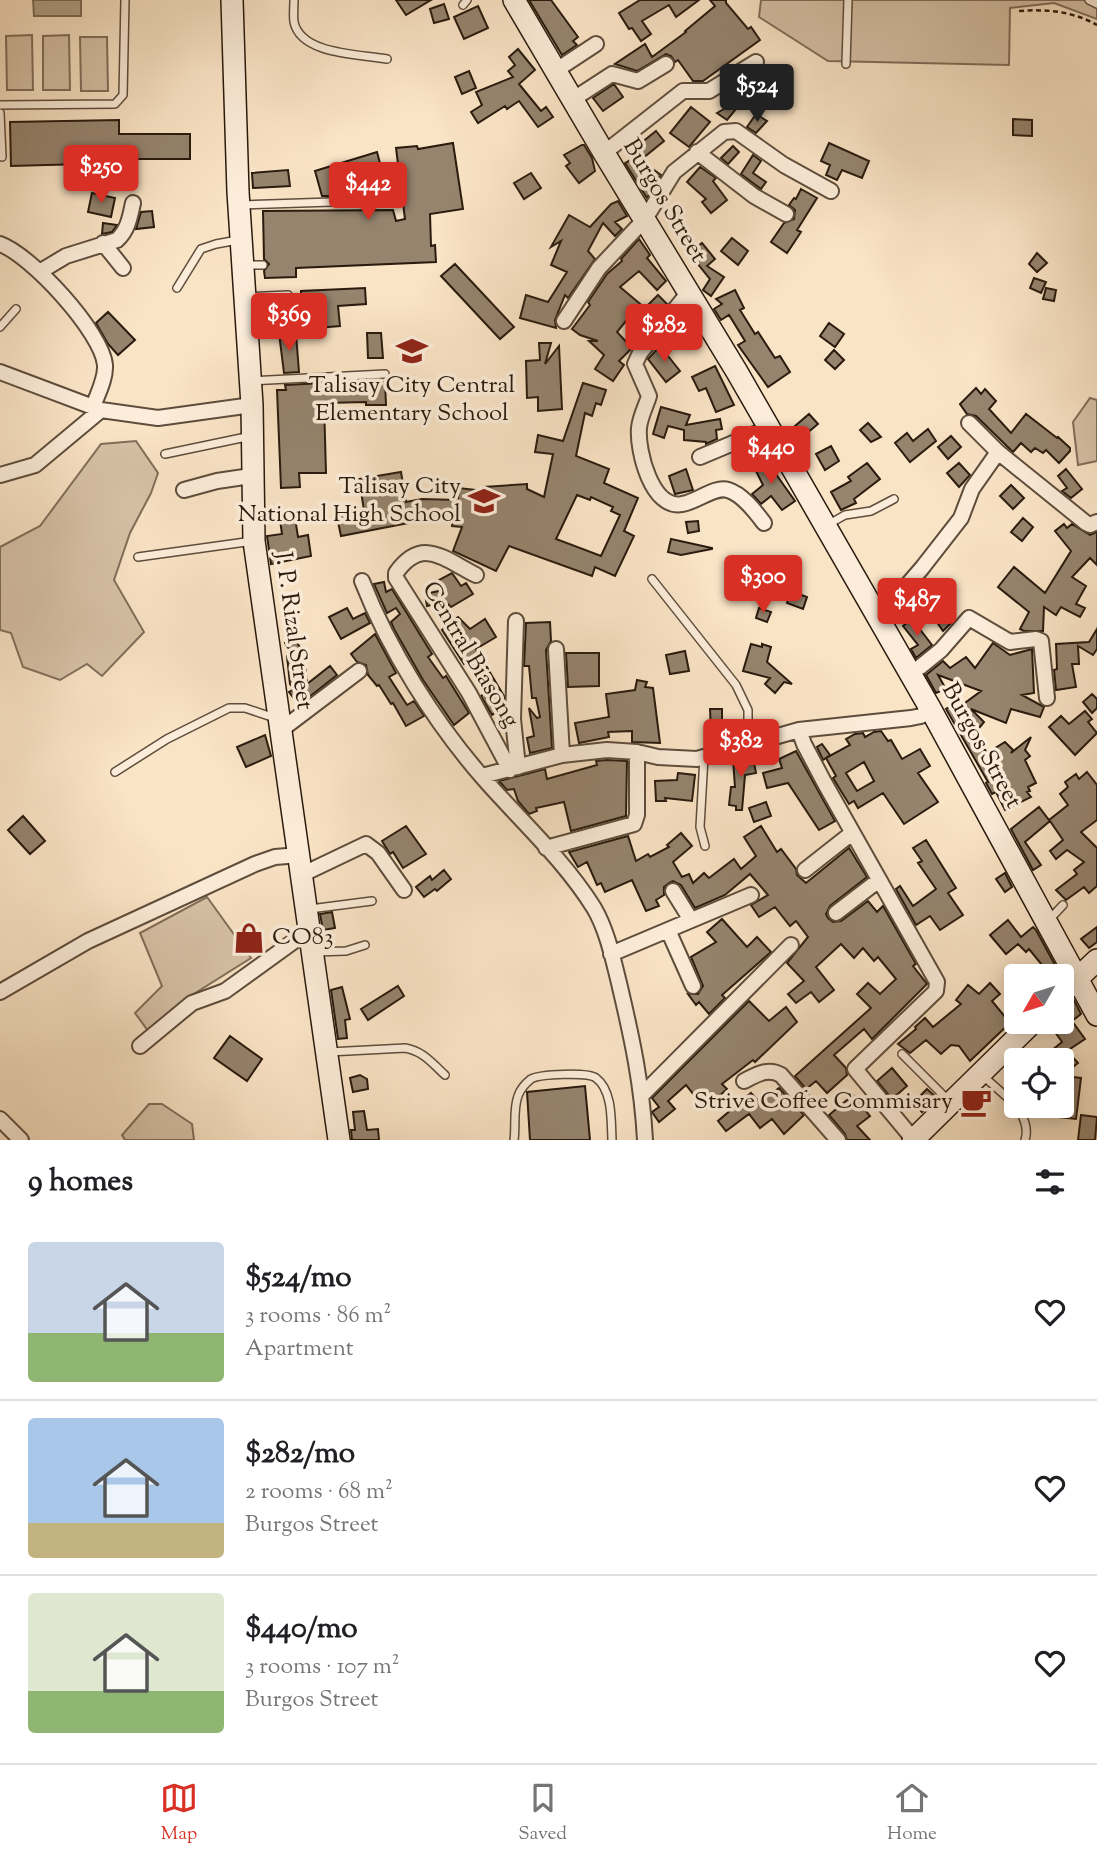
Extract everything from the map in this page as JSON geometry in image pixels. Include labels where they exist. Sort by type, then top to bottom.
[{"type":"street","name":"J. P. Rizal Street","points":[[232,0],[239,205],[242,239],[253,265],[245,297],[252,405],[254,541],[339,1140]]},
{"type":"street","name":"Burgos Street","points":[[514,0],[769,428],[930,708],[1097,1015]]},
{"type":"street","points":[[555,71],[596,44]]},
{"type":"street","points":[[604,153],[683,91],[709,91],[756,62]]},
{"type":"street","points":[[572,100],[612,74],[638,81],[666,64]]},
{"type":"street","points":[[564,321],[599,268],[645,219],[674,172],[724,132],[736,131],[784,165],[831,191]]},
{"type":"street","points":[[697,152],[754,196],[786,214]]},
{"type":"street","points":[[41,271],[66,256],[117,240],[123,234],[133,203]]},
{"type":"street","points":[[103,243],[123,268]]},
{"type":"street","points":[[0,244],[10,248],[41,271],[79,316],[98,345],[104,371],[97,409],[36,465],[0,475]]},
{"type":"street","points":[[689,292],[635,364],[649,396],[639,427],[640,451],[655,490],[662,500],[671,505],[682,505],[716,490],[726,489],[749,505],[764,523]]},
{"type":"street","points":[[0,373],[97,409],[158,418],[252,405]]},
{"type":"street","points":[[969,423],[998,452],[1086,523],[1090,525],[1097,522]]},
{"type":"street","points":[[699,457],[769,428]]},
{"type":"street","points":[[878,619],[961,518],[972,489],[998,452]]},
{"type":"street","points":[[184,490],[251,476]]},
{"type":"street","name":"Central Biasong","points":[[476,575],[430,551],[409,558],[396,573],[396,578],[514,768]]},
{"type":"street","points":[[362,581],[385,631],[428,707],[482,776],[571,876],[595,911],[611,954],[636,1054],[645,1140]]},
{"type":"street","points":[[908,671],[920,667],[941,650],[969,618],[1010,642],[1036,639],[1041,641],[1047,698]]},
{"type":"street","points":[[514,768],[516,621]]},
{"type":"street","points":[[556,649],[562,755]]},
{"type":"street","points":[[280,724],[359,671]]},
{"type":"street","points":[[482,776],[562,755],[607,750],[673,758],[704,757],[799,730],[911,719],[921,716],[930,708]]},
{"type":"street","points":[[799,730],[852,833],[938,986],[936,991],[856,1067],[855,1072],[913,1140],[1021,1034]]},
{"type":"street","points":[[546,848],[634,824],[637,815],[637,752]]},
{"type":"street","points":[[805,870],[852,833]]},
{"type":"street","points":[[0,992],[89,941],[255,864],[275,858],[300,865],[366,844],[378,853],[404,890]]},
{"type":"street","points":[[836,914],[879,880]]},
{"type":"street","points":[[673,891],[691,920]]},
{"type":"street","points":[[611,954],[751,895]]},
{"type":"street","points":[[668,930],[693,986]]},
{"type":"street","points":[[140,1046],[192,1003],[225,991],[310,942]]},
{"type":"street","points":[[642,1095],[791,945]]},
{"type":"street","points":[[1074,982],[1097,960]]},
{"type":"street","points":[[744,1081],[772,1071],[781,1075],[838,1140]]},
{"type":"street","points":[[1,1120],[21,1140]]},
{"type":"lane","points":[[0,105],[115,104],[119,101],[123,95],[125,0]]},
{"type":"lane","points":[[294,0],[294,22],[299,33],[314,47],[387,59]]},
{"type":"lane","points":[[846,64],[848,0]]},
{"type":"lane","points":[[1089,0],[1097,4]]},
{"type":"lane","points":[[0,113],[2,156]]},
{"type":"lane","points":[[239,205],[394,200]]},
{"type":"lane","points":[[177,288],[201,249],[242,239]]},
{"type":"lane","points":[[245,297],[288,296]]},
{"type":"lane","points":[[0,327],[16,309]]},
{"type":"lane","points":[[251,381],[385,374]]},
{"type":"lane","points":[[165,454],[252,435]]},
{"type":"lane","points":[[825,526],[845,515],[871,511],[894,499]]},
{"type":"lane","points":[[138,557],[254,541]]},
{"type":"lane","points":[[652,579],[736,685],[748,710],[748,745]]},
{"type":"lane","points":[[116,772],[167,739],[229,708],[245,708],[280,724]]},
{"type":"lane","points":[[704,757],[700,827],[705,846]]},
{"type":"lane","points":[[306,909],[372,901]]},
{"type":"lane","points":[[1047,922],[1063,905]]},
{"type":"lane","points":[[310,942],[346,951],[365,945]]},
{"type":"lane","points":[[327,1052],[405,1048],[423,1054],[445,1075]]},
{"type":"lane","points":[[902,1054],[951,1103]]},
{"type":"lane","points":[[514,1140],[517,1097],[529,1080],[583,1074],[595,1077],[603,1087],[610,1104],[612,1140]]},
{"type":"lane","points":[[980,1074],[1004,1095]]},
{"type":"lane","points":[[1023,1118],[1027,1134],[1025,1140]]},
{"type":"path","points":[[1019,11],[1045,9],[1086,19],[1097,25]]},
{"type":"shaded area","points":[[33,0],[81,0],[81,16],[34,16]]},
{"type":"shaded area","points":[[761,0],[1097,0],[1097,19],[1054,3],[1010,8],[1009,65],[828,61],[759,17]]},
{"type":"shaded area","points":[[32,35],[33,90],[7,90],[6,36]]},
{"type":"shaded area","points":[[69,35],[70,90],[43,90],[43,36]]},
{"type":"shaded area","points":[[80,37],[107,37],[108,91],[81,91]]},
{"type":"shaded area","points":[[1090,398],[1097,400],[1097,461],[1078,465],[1073,422]]},
{"type":"shaded area","points":[[136,441],[158,473],[151,493],[130,533],[114,580],[144,632],[102,676],[87,664],[60,680],[23,667],[11,633],[0,630],[0,547],[40,526],[101,444]]},
{"type":"shaded area","points":[[207,897],[251,958],[189,997],[151,1035],[135,1013],[162,986],[140,933]]},
{"type":"shaded area","points":[[149,1104],[162,1104],[192,1124],[194,1140],[125,1140],[122,1135]]},
{"type":"building","points":[[396,0],[431,0],[406,15]]},
{"type":"building","points":[[529,0],[551,0],[578,37],[573,41],[577,45],[562,55]]},
{"type":"building","points":[[640,0],[699,0],[676,17],[669,5],[642,21],[651,34],[641,41],[619,13]]},
{"type":"building","points":[[710,0],[726,0],[760,40],[703,81],[693,81],[678,60],[675,62],[666,54],[637,71],[615,64],[645,44],[652,57],[715,6]]},
{"type":"building","points":[[444,4],[449,19],[434,23],[430,9]]},
{"type":"building","points":[[478,6],[488,28],[464,39],[454,17]]},
{"type":"building","points":[[518,49],[535,70],[519,84],[541,111],[546,107],[553,117],[538,127],[519,101],[507,109],[505,106],[478,123],[471,112],[482,105],[476,92],[513,77],[508,71],[515,65],[509,57]]},
{"type":"building","points":[[469,71],[476,88],[462,94],[455,77]]},
{"type":"building","points":[[614,84],[623,97],[603,111],[593,98]]},
{"type":"building","points":[[732,96],[737,100],[743,96],[745,98],[727,120],[717,113],[729,106],[725,103]]},
{"type":"building","points":[[691,107],[710,122],[689,147],[670,133]]},
{"type":"building","points":[[756,114],[767,121],[756,133],[747,127]]},
{"type":"building","points":[[1013,119],[1032,120],[1032,136],[1013,135]]},
{"type":"building","points":[[119,120],[119,134],[190,134],[190,159],[126,159],[125,150],[120,163],[11,166],[10,122]]},
{"type":"building","points":[[656,131],[664,141],[643,158],[635,148]]},
{"type":"building","points":[[453,143],[463,209],[430,214],[431,246],[435,245],[436,262],[296,268],[296,277],[265,278],[264,271],[269,264],[264,259],[263,211],[393,210],[396,221],[405,219],[396,148],[417,146],[418,149]]},
{"type":"building","points":[[829,143],[869,161],[862,178],[842,170],[837,180],[826,175],[830,165],[821,161]]},
{"type":"building","points":[[582,145],[592,158],[595,171],[579,183],[566,166],[570,163],[564,155]]},
{"type":"building","points":[[733,146],[739,152],[728,164],[721,158]]},
{"type":"building","points":[[377,152],[384,178],[365,183],[366,187],[335,196],[322,196],[315,171]]},
{"type":"building","points":[[753,155],[761,161],[753,173],[766,182],[761,189],[741,174]]},
{"type":"building","points":[[636,157],[661,175],[647,198],[625,163]]},
{"type":"building","points":[[700,167],[716,178],[713,181],[727,200],[711,213],[702,202],[706,199],[687,182]]},
{"type":"building","points":[[288,170],[290,186],[253,188],[252,173]]},
{"type":"building","points":[[531,173],[541,188],[524,199],[514,183]]},
{"type":"building","points":[[801,189],[817,198],[797,230],[801,232],[787,253],[771,242],[784,223],[794,219],[795,210],[789,205]]},
{"type":"building","points":[[92,193],[115,198],[111,217],[88,212]]},
{"type":"building","points":[[618,201],[627,216],[615,222],[622,229],[615,236],[603,223],[588,251],[595,259],[568,298],[565,295],[555,320],[556,328],[520,318],[526,295],[548,302],[567,272],[551,265],[561,241],[551,247],[569,215],[590,227],[611,204]]},
{"type":"building","points":[[152,211],[154,227],[136,229],[141,212]]},
{"type":"building","points":[[103,223],[117,225],[112,232],[102,234]]},
{"type":"building","points":[[732,238],[748,251],[738,265],[721,251]]},
{"type":"building","points":[[639,239],[650,255],[647,258],[666,281],[657,290],[639,271],[620,287],[645,308],[658,295],[667,304],[650,326],[634,311],[617,332],[632,348],[619,361],[624,365],[613,381],[595,369],[604,355],[589,341],[598,341],[572,329],[590,305],[588,302],[607,274],[622,261]]},
{"type":"building","points":[[702,243],[715,259],[707,266],[724,277],[711,296],[703,290],[710,279],[689,253]]},
{"type":"building","points":[[1037,253],[1047,263],[1037,272],[1029,264]]},
{"type":"building","points":[[455,264],[514,327],[500,339],[441,276]]},
{"type":"building","points":[[1034,278],[1046,282],[1041,293],[1030,288]]},
{"type":"building","points":[[365,288],[366,304],[338,306],[340,326],[317,328],[315,307],[301,308],[301,291]]},
{"type":"building","points":[[1046,288],[1056,290],[1054,301],[1043,299]]},
{"type":"building","points":[[735,290],[744,308],[740,310],[755,334],[758,332],[775,358],[780,356],[790,372],[768,387],[738,345],[745,341],[729,315],[721,320],[714,309],[722,304],[716,299]]},
{"type":"building","points":[[108,312],[135,340],[118,355],[96,323]]},
{"type":"building","points":[[829,323],[844,334],[835,347],[820,336]]},
{"type":"building","points":[[279,333],[296,334],[299,372],[284,373]]},
{"type":"building","points":[[367,333],[381,333],[383,358],[368,358]]},
{"type":"building","points":[[539,343],[551,343],[545,364],[559,346],[562,409],[538,411],[538,397],[527,398],[526,361],[540,360]]},
{"type":"building","points":[[660,346],[680,371],[666,382],[648,359]]},
{"type":"building","points":[[834,350],[844,360],[835,369],[825,360]]},
{"type":"building","points":[[715,366],[734,405],[716,412],[706,388],[699,391],[692,377]]},
{"type":"building","points":[[385,382],[386,405],[366,405],[366,402],[324,403],[326,473],[299,473],[300,487],[281,488],[277,390],[286,390],[285,385]]},
{"type":"building","name":"Talisay City National High School","points":[[583,383],[606,390],[601,405],[596,403],[592,416],[585,413],[576,456],[609,469],[604,483],[638,498],[624,531],[634,536],[615,576],[595,567],[592,576],[509,546],[496,571],[453,551],[462,527],[452,526],[453,521],[424,520],[341,536],[337,517],[364,510],[359,479],[401,472],[406,502],[422,499],[458,500],[459,488],[485,491],[484,487],[527,484],[527,489],[544,497],[553,454],[535,452],[538,435],[563,441]],"holes":[[[577,495],[590,500],[591,497],[613,507],[611,511],[620,515],[601,556],[556,539]]]},
{"type":"building","points":[[976,388],[981,394],[985,389],[996,401],[989,409],[1011,433],[1026,414],[1058,437],[1070,451],[1059,463],[1046,450],[1043,453],[1035,448],[1031,452],[1021,443],[1013,452],[976,416],[967,414],[960,404]]},
{"type":"building","points":[[661,407],[690,415],[686,425],[720,419],[722,429],[716,430],[717,439],[706,444],[684,440],[684,430],[668,426],[664,438],[653,434]]},
{"type":"building","points":[[809,414],[818,424],[794,444],[787,433]]},
{"type":"building","points":[[868,423],[881,437],[871,442],[860,430]]},
{"type":"building","points":[[928,429],[936,441],[910,462],[895,443],[907,433],[913,441]]},
{"type":"building","points":[[951,436],[961,447],[948,459],[938,447]]},
{"type":"building","points":[[831,446],[839,461],[825,470],[816,454]]},
{"type":"building","points":[[767,458],[795,501],[782,510],[771,496],[761,504],[752,494],[763,485],[753,465]]},
{"type":"building","points":[[867,463],[880,479],[854,499],[856,503],[841,510],[831,492],[851,481],[848,477]]},
{"type":"building","points":[[959,463],[970,475],[959,487],[947,473]]},
{"type":"building","points":[[686,469],[693,490],[675,494],[669,476]]},
{"type":"building","points":[[1066,469],[1082,489],[1071,498],[1062,491],[1067,488],[1058,476]]},
{"type":"building","points":[[1011,485],[1024,498],[1013,509],[1000,496]]},
{"type":"building","points":[[295,518],[298,537],[308,535],[311,556],[271,564],[267,536],[282,534],[280,520]]},
{"type":"building","points":[[1023,518],[1033,527],[1022,541],[1011,532]]},
{"type":"building","points":[[698,521],[699,531],[688,533],[686,522]]},
{"type":"building","points":[[1064,524],[1067,528],[1072,524],[1090,535],[1097,532],[1097,565],[1090,558],[1072,577],[1086,586],[1076,604],[1085,608],[1080,617],[1061,607],[1056,615],[1044,607],[1043,631],[1024,631],[1020,629],[1029,612],[998,587],[1014,567],[1045,593],[1071,551],[1055,531]]},
{"type":"building","points":[[671,539],[712,549],[681,555],[668,552]]},
{"type":"building","points":[[452,573],[461,586],[466,583],[473,594],[451,607],[446,602],[427,606],[425,594],[443,590],[437,581]]},
{"type":"building","points":[[384,582],[386,592],[392,589],[432,654],[428,657],[443,678],[446,676],[469,713],[454,725],[423,680],[394,629],[391,622],[400,614],[396,608],[387,613],[374,584]]},
{"type":"building","points":[[791,591],[807,597],[803,609],[787,603]]},
{"type":"building","points":[[939,595],[954,620],[943,631],[925,605]]},
{"type":"building","points":[[347,608],[353,619],[365,613],[370,623],[341,639],[329,617]]},
{"type":"building","points":[[759,608],[771,612],[767,622],[756,618]]},
{"type":"building","points":[[458,617],[470,629],[485,619],[496,637],[476,649],[504,696],[504,706],[492,715],[481,696],[486,692],[472,658],[464,664],[442,630]]},
{"type":"building","points":[[912,619],[932,645],[916,658],[911,649],[918,645],[903,626]]},
{"type":"building","points":[[550,622],[551,641],[546,650],[552,748],[530,753],[527,738],[534,736],[529,708],[537,718],[540,717],[536,698],[532,698],[529,666],[524,666],[526,623]]},
{"type":"building","points":[[1097,629],[1097,649],[1093,655],[1078,646],[1079,664],[1072,664],[1076,687],[1056,690],[1056,644],[1089,642]]},
{"type":"building","points":[[375,634],[396,673],[389,677],[407,705],[414,701],[424,716],[406,726],[393,703],[391,704],[379,685],[368,675],[366,665],[357,662],[351,654]]},
{"type":"building","points":[[293,637],[304,653],[307,684],[330,666],[337,675],[299,705],[289,692],[294,689],[290,684],[287,656],[293,655],[285,643]]},
{"type":"building","points":[[993,643],[1010,655],[1032,649],[1034,693],[1022,695],[1044,707],[1040,717],[1011,709],[1006,723],[971,709],[984,722],[975,733],[987,753],[1005,742],[1013,750],[1011,753],[1031,737],[1025,750],[1030,756],[1025,760],[1036,783],[1028,787],[1030,791],[1027,792],[1031,797],[1005,810],[996,792],[992,794],[986,783],[988,782],[946,709],[955,704],[958,708],[981,691],[938,675],[946,689],[936,693],[926,675],[943,661],[950,668],[966,657],[975,668]]},
{"type":"building","points":[[751,644],[771,647],[767,662],[792,684],[784,682],[775,693],[765,684],[770,678],[743,671]]},
{"type":"building","points":[[685,651],[689,671],[670,674],[666,655]]},
{"type":"building","points":[[566,653],[599,653],[599,686],[568,687]]},
{"type":"building","points":[[637,680],[647,682],[645,687],[653,688],[660,743],[632,742],[632,731],[608,732],[609,737],[579,743],[575,723],[609,717],[606,694],[635,690]]},
{"type":"building","points":[[1092,694],[1097,699],[1097,708],[1092,713],[1083,702]]},
{"type":"building","points":[[710,709],[722,709],[722,731],[711,731]]},
{"type":"building","points":[[1085,711],[1092,719],[1088,722],[1097,733],[1075,755],[1049,727],[1061,716],[1069,724]]},
{"type":"building","points":[[881,731],[888,741],[891,740],[902,759],[920,749],[930,766],[918,773],[938,802],[904,824],[883,793],[858,808],[854,801],[849,804],[833,778],[836,776],[826,758],[850,745],[846,739],[855,734],[863,733],[865,737]],"holes":[[[864,762],[874,781],[857,791],[846,773]]]},
{"type":"building","points":[[265,735],[271,756],[246,767],[237,747]]},
{"type":"building","points":[[822,744],[830,755],[823,760],[817,747]]},
{"type":"building","points":[[796,751],[835,821],[819,830],[788,783],[767,788],[763,773],[782,768],[779,759]]},
{"type":"building","points":[[752,753],[756,773],[745,775],[742,810],[736,810],[736,806],[729,805],[731,787],[735,787],[733,759]]},
{"type":"building","points":[[596,761],[627,761],[626,816],[571,831],[564,802],[536,808],[537,811],[529,814],[518,801],[514,789],[507,790],[499,781],[545,769],[547,779],[597,765]]},
{"type":"building","points":[[1087,772],[1097,785],[1097,820],[1081,832],[1097,848],[1097,886],[1089,893],[1084,887],[1066,900],[1056,890],[1077,874],[1074,870],[1084,862],[1067,850],[1056,859],[1050,851],[1063,840],[1050,821],[1025,842],[1041,865],[1033,870],[1011,829],[1039,807],[1049,820],[1068,805],[1060,794],[1068,787],[1065,782],[1076,774],[1079,779]]},
{"type":"building","points":[[678,773],[695,775],[692,801],[665,798],[666,801],[656,801],[655,781],[677,780]]},
{"type":"building","points":[[766,802],[771,816],[754,822],[749,808]]},
{"type":"building","points":[[23,816],[45,841],[30,854],[8,830]]},
{"type":"building","points":[[406,826],[426,854],[403,868],[382,841]]},
{"type":"building","points":[[761,826],[777,852],[781,849],[796,869],[797,875],[806,883],[849,848],[867,877],[830,906],[826,914],[828,918],[833,922],[841,921],[868,901],[877,912],[883,906],[916,964],[913,966],[927,984],[872,1039],[864,1029],[834,1055],[846,1068],[847,1075],[827,1093],[816,1081],[806,1089],[795,1076],[871,1008],[857,994],[868,983],[880,994],[896,979],[878,957],[874,961],[863,948],[854,958],[841,944],[816,967],[834,990],[819,1002],[811,992],[796,1003],[788,994],[804,981],[787,963],[808,937],[796,921],[790,926],[775,907],[759,917],[751,905],[768,895],[750,874],[725,895],[695,908],[681,885],[673,881],[664,887],[664,895],[656,900],[659,906],[646,911],[632,880],[605,892],[601,883],[597,885],[587,862],[578,867],[569,852],[628,836],[636,861],[669,847],[667,845],[681,833],[692,846],[673,862],[682,877],[689,874],[693,883],[704,873],[709,878],[734,859],[741,869],[756,856],[744,837]]},
{"type":"building","points":[[926,840],[956,888],[948,893],[963,915],[940,930],[930,916],[916,925],[896,889],[900,886],[913,906],[936,889],[918,863],[922,861],[913,848]]},
{"type":"building","points":[[444,870],[451,879],[437,891],[435,889],[424,897],[416,887],[430,876],[432,880]]},
{"type":"building","points":[[1005,873],[1012,887],[1005,892],[996,879]]},
{"type":"building","points":[[332,912],[335,928],[323,930],[320,914]]},
{"type":"building","points":[[722,919],[747,947],[757,937],[771,952],[722,995],[725,998],[709,1014],[699,1002],[696,1005],[688,994],[698,994],[703,986],[691,957],[716,942],[707,932]]},
{"type":"building","points":[[1008,920],[1021,937],[1033,927],[1054,964],[1041,964],[1029,949],[1026,952],[1018,944],[1006,954],[990,935]]},
{"type":"building","points":[[1097,927],[1097,942],[1089,948],[1081,939]]},
{"type":"building","points":[[990,983],[1000,994],[992,1001],[1004,1016],[1004,1029],[970,1061],[959,1046],[951,1045],[941,1054],[926,1040],[910,1053],[898,1044],[925,1018],[933,1027],[961,1004],[956,1000],[968,985],[979,994]]},
{"type":"building","points":[[398,986],[404,996],[368,1020],[361,1009]]},
{"type":"building","points":[[342,987],[350,1019],[345,1020],[347,1038],[338,1039],[331,990]]},
{"type":"building","points":[[1074,1000],[1081,1014],[1074,1019]]},
{"type":"building","points":[[749,1001],[769,1021],[786,1007],[797,1022],[755,1062],[753,1060],[722,1084],[727,1089],[705,1109],[686,1085],[668,1101],[675,1109],[659,1122],[652,1112],[659,1107],[652,1098]]},
{"type":"building","points":[[1074,1024],[1085,1039],[1072,1048],[1055,1048],[1062,1042],[1056,1034],[1074,1034]]},
{"type":"building","points":[[230,1036],[262,1059],[247,1081],[214,1058]]},
{"type":"building","points":[[892,1068],[907,1086],[892,1099],[877,1081]]},
{"type":"building","points":[[360,1075],[367,1079],[368,1089],[353,1092],[350,1078]]},
{"type":"building","points":[[1074,1077],[1081,1078],[1076,1119],[1068,1118],[1074,1118]]},
{"type":"building","points":[[585,1086],[590,1140],[530,1140],[527,1092]]},
{"type":"building","points":[[779,1088],[804,1115],[784,1134],[772,1119],[760,1128],[749,1114],[726,1131],[718,1121],[751,1093],[759,1102]]},
{"type":"building","points":[[927,1089],[937,1098],[922,1112],[913,1103]]},
{"type":"building","points":[[853,1095],[870,1116],[857,1126],[870,1140],[847,1140],[829,1115]]},
{"type":"building","points":[[364,1111],[367,1130],[378,1129],[379,1140],[352,1140],[351,1130],[355,1130],[353,1112]]},
{"type":"building","points":[[1081,1115],[1097,1117],[1095,1140],[1078,1140]]},
{"type":"place","name":"Talisay City Central Elementary School","points":[[412,351]]},
{"type":"place","name":"Talisay City National High School","points":[[484,501]]},
{"type":"place","name":"CO83","points":[[249,938]]},
{"type":"place","name":"Strive Coffee Commisary","points":[[976,1102]]}]
